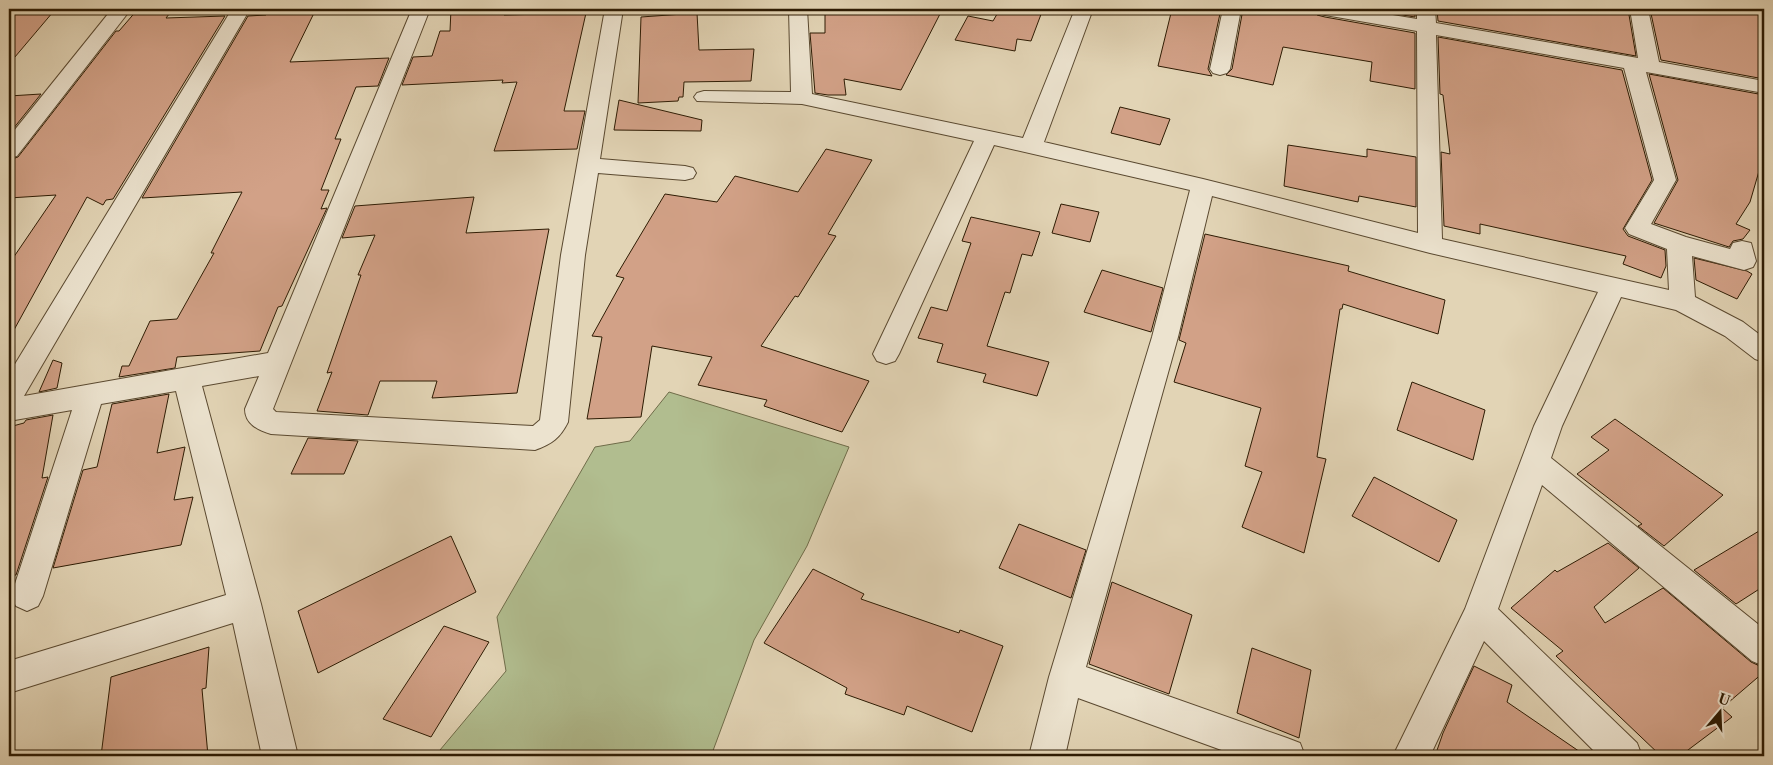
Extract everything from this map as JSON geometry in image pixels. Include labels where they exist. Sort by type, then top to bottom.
[{"type":"street","points":[[9,150],[122,9]]},
{"type":"street","points":[[9,396],[241,9]]},
{"type":"street","points":[[420,9],[259,409],[258,415],[271,423],[535,438],[544,436],[554,422],[573,255],[614,9]]},
{"type":"street","points":[[798,9],[802,98]]},
{"type":"street","points":[[1030,146],[1084,9]]},
{"type":"street","points":[[1220,69],[1232,9]]},
{"type":"street","points":[[1325,9],[1427,18],[1641,65],[1764,87]]},
{"type":"street","points":[[1639,9],[1641,65],[1665,180],[1637,228],[1680,244],[1744,261],[1742,249]]},
{"type":"street","points":[[1427,18],[1430,245]]},
{"type":"street","points":[[704,98],[802,98],[1030,146],[1203,186],[1430,245],[1683,302],[1734,329],[1764,352]]},
{"type":"street","points":[[886,354],[986,138]]},
{"type":"street","points":[[588,165],[685,173]]},
{"type":"street","points":[[1047,756],[1066,677],[1164,337],[1203,186]]},
{"type":"street","points":[[1680,244],[1683,302]]},
{"type":"street","points":[[1411,756],[1480,614],[1534,461],[1613,287]]},
{"type":"street","points":[[9,410],[277,362]]},
{"type":"street","points":[[186,378],[245,604],[280,756]]},
{"type":"street","points":[[27,596],[90,396]]},
{"type":"street","points":[[1534,461],[1764,650]]},
{"type":"street","points":[[9,677],[245,604]]},
{"type":"street","points":[[1480,614],[1624,756]]},
{"type":"street","points":[[1066,677],[1287,756]]},
{"type":"green space","points":[[669,392],[849,447],[807,546],[754,640],[711,756],[435,756],[506,671],[497,617],[595,447],[630,441]]},
{"type":"building","points":[[138,9],[173,9],[166,18],[225,16],[113,199],[106,200],[103,205],[87,197],[9,339],[9,264],[56,195],[9,198],[9,160],[18,157],[116,31],[119,31]]},
{"type":"building","points":[[270,9],[316,9],[290,62],[389,58],[378,86],[356,87],[335,139],[341,139],[321,190],[329,190],[321,209],[327,208],[282,306],[278,307],[260,351],[177,357],[175,368],[119,377],[122,366],[129,366],[150,321],[177,319],[214,253],[211,253],[242,192],[142,198],[248,16],[266,15]]},
{"type":"building","points":[[451,9],[504,9],[504,15],[586,13],[564,111],[585,111],[577,149],[494,151],[517,82],[502,83],[503,80],[402,85],[413,57],[432,56],[440,31],[450,31]]},
{"type":"building","points":[[825,9],[914,9],[940,14],[901,90],[844,79],[846,95],[828,95],[815,93],[810,33],[825,33]]},
{"type":"building","points":[[1000,9],[1043,9],[1031,41],[1017,39],[1015,51],[955,40],[968,16],[993,21]]},
{"type":"building","points":[[1172,9],[1221,9],[1208,69],[1212,76],[1158,66]]},
{"type":"building","points":[[1243,9],[1283,13],[1284,9],[1314,9],[1317,15],[1325,17],[1415,33],[1415,89],[1370,81],[1372,62],[1283,47],[1273,85],[1226,75],[1232,69]]},
{"type":"building","points":[[1366,9],[1415,9],[1415,17]]},
{"type":"building","points":[[1437,9],[1628,9],[1636,56],[1438,21]]},
{"type":"building","points":[[1650,9],[1753,9],[1764,11],[1764,79],[1661,60]]},
{"type":"building","points":[[53,12],[9,64],[9,14]]},
{"type":"building","points":[[697,13],[699,50],[754,49],[751,81],[684,82],[683,97],[679,97],[678,101],[638,103],[641,17]]},
{"type":"building","points":[[1438,37],[1622,70],[1652,180],[1623,229],[1628,236],[1665,250],[1666,266],[1661,278],[1623,264],[1626,256],[1480,224],[1480,234],[1444,226],[1441,152],[1450,154],[1443,95],[1440,94]]},
{"type":"building","points":[[1649,74],[1764,95],[1764,154],[1750,202],[1736,224],[1750,230],[1743,239],[1733,241],[1729,247],[1654,223],[1678,180]]},
{"type":"building","points":[[41,94],[9,134],[9,96]]},
{"type":"building","points":[[619,100],[702,120],[701,131],[614,130]]},
{"type":"building","points":[[1120,107],[1170,119],[1160,145],[1111,133]]},
{"type":"building","points":[[1288,145],[1367,157],[1367,149],[1416,157],[1416,207],[1359,196],[1358,202],[1284,186]]},
{"type":"building","points":[[826,149],[872,160],[828,234],[836,236],[798,297],[795,296],[761,346],[869,381],[842,432],[764,406],[767,400],[698,385],[712,357],[652,346],[641,417],[587,419],[602,337],[592,336],[624,278],[616,276],[665,194],[717,202],[735,176],[798,192]]},
{"type":"building","points":[[474,197],[466,233],[549,229],[517,393],[432,398],[437,381],[380,381],[368,415],[317,411],[332,372],[327,373],[361,275],[358,275],[375,235],[342,238],[355,206]]},
{"type":"building","points":[[1061,204],[1099,212],[1090,242],[1052,233]]},
{"type":"building","points":[[971,217],[1040,232],[1032,256],[1022,254],[1010,293],[1005,292],[987,346],[1049,362],[1037,396],[983,382],[986,374],[937,362],[943,344],[918,338],[931,307],[947,311],[971,243],[962,241]]},
{"type":"building","points":[[1205,234],[1349,266],[1348,271],[1445,300],[1438,334],[1343,304],[1342,309],[1340,309],[1317,457],[1326,459],[1304,553],[1242,527],[1262,472],[1245,466],[1261,408],[1174,382],[1186,343],[1179,340]]},
{"type":"building","points":[[1694,258],[1747,271],[1752,274],[1737,299],[1696,280]]},
{"type":"building","points":[[1102,270],[1163,288],[1151,332],[1084,312]]},
{"type":"building","points":[[53,360],[62,363],[57,388],[39,392]]},
{"type":"building","points":[[1412,382],[1485,410],[1473,460],[1397,430]]},
{"type":"building","points":[[169,394],[157,453],[185,447],[174,500],[193,497],[181,545],[53,568],[83,470],[97,467],[112,404]]},
{"type":"building","points":[[53,415],[42,478],[48,477],[16,575],[9,576],[9,427],[24,423],[26,420]]},
{"type":"building","points":[[1615,419],[1723,495],[1664,546],[1638,526],[1642,524],[1577,474],[1609,450],[1591,437]]},
{"type":"building","points":[[308,438],[358,441],[344,474],[291,474]]},
{"type":"building","points":[[1374,477],[1457,520],[1439,562],[1352,516]]},
{"type":"building","points":[[1019,524],[1086,550],[1071,598],[999,568]]},
{"type":"building","points":[[1764,528],[1764,586],[1736,604],[1694,570]]},
{"type":"building","points":[[451,536],[476,592],[318,673],[298,611]]},
{"type":"building","points":[[1608,543],[1639,568],[1594,607],[1605,623],[1663,588],[1751,662],[1764,668],[1764,672],[1722,708],[1732,717],[1680,756],[1661,756],[1556,656],[1563,651],[1511,608],[1555,570],[1557,572]]},
{"type":"building","points":[[813,569],[864,594],[861,599],[959,633],[960,630],[1003,646],[972,732],[907,706],[904,715],[845,694],[847,688],[764,643]]},
{"type":"building","points":[[1112,582],[1192,615],[1169,694],[1089,664]]},
{"type":"building","points":[[444,626],[489,642],[431,737],[383,719]]},
{"type":"building","points":[[209,647],[206,688],[202,689],[208,756],[101,756],[111,677]]},
{"type":"building","points":[[1252,648],[1311,670],[1299,738],[1237,713]]},
{"type":"building","points":[[1474,666],[1512,685],[1507,702],[1586,756],[1435,756],[1443,733]]}]
